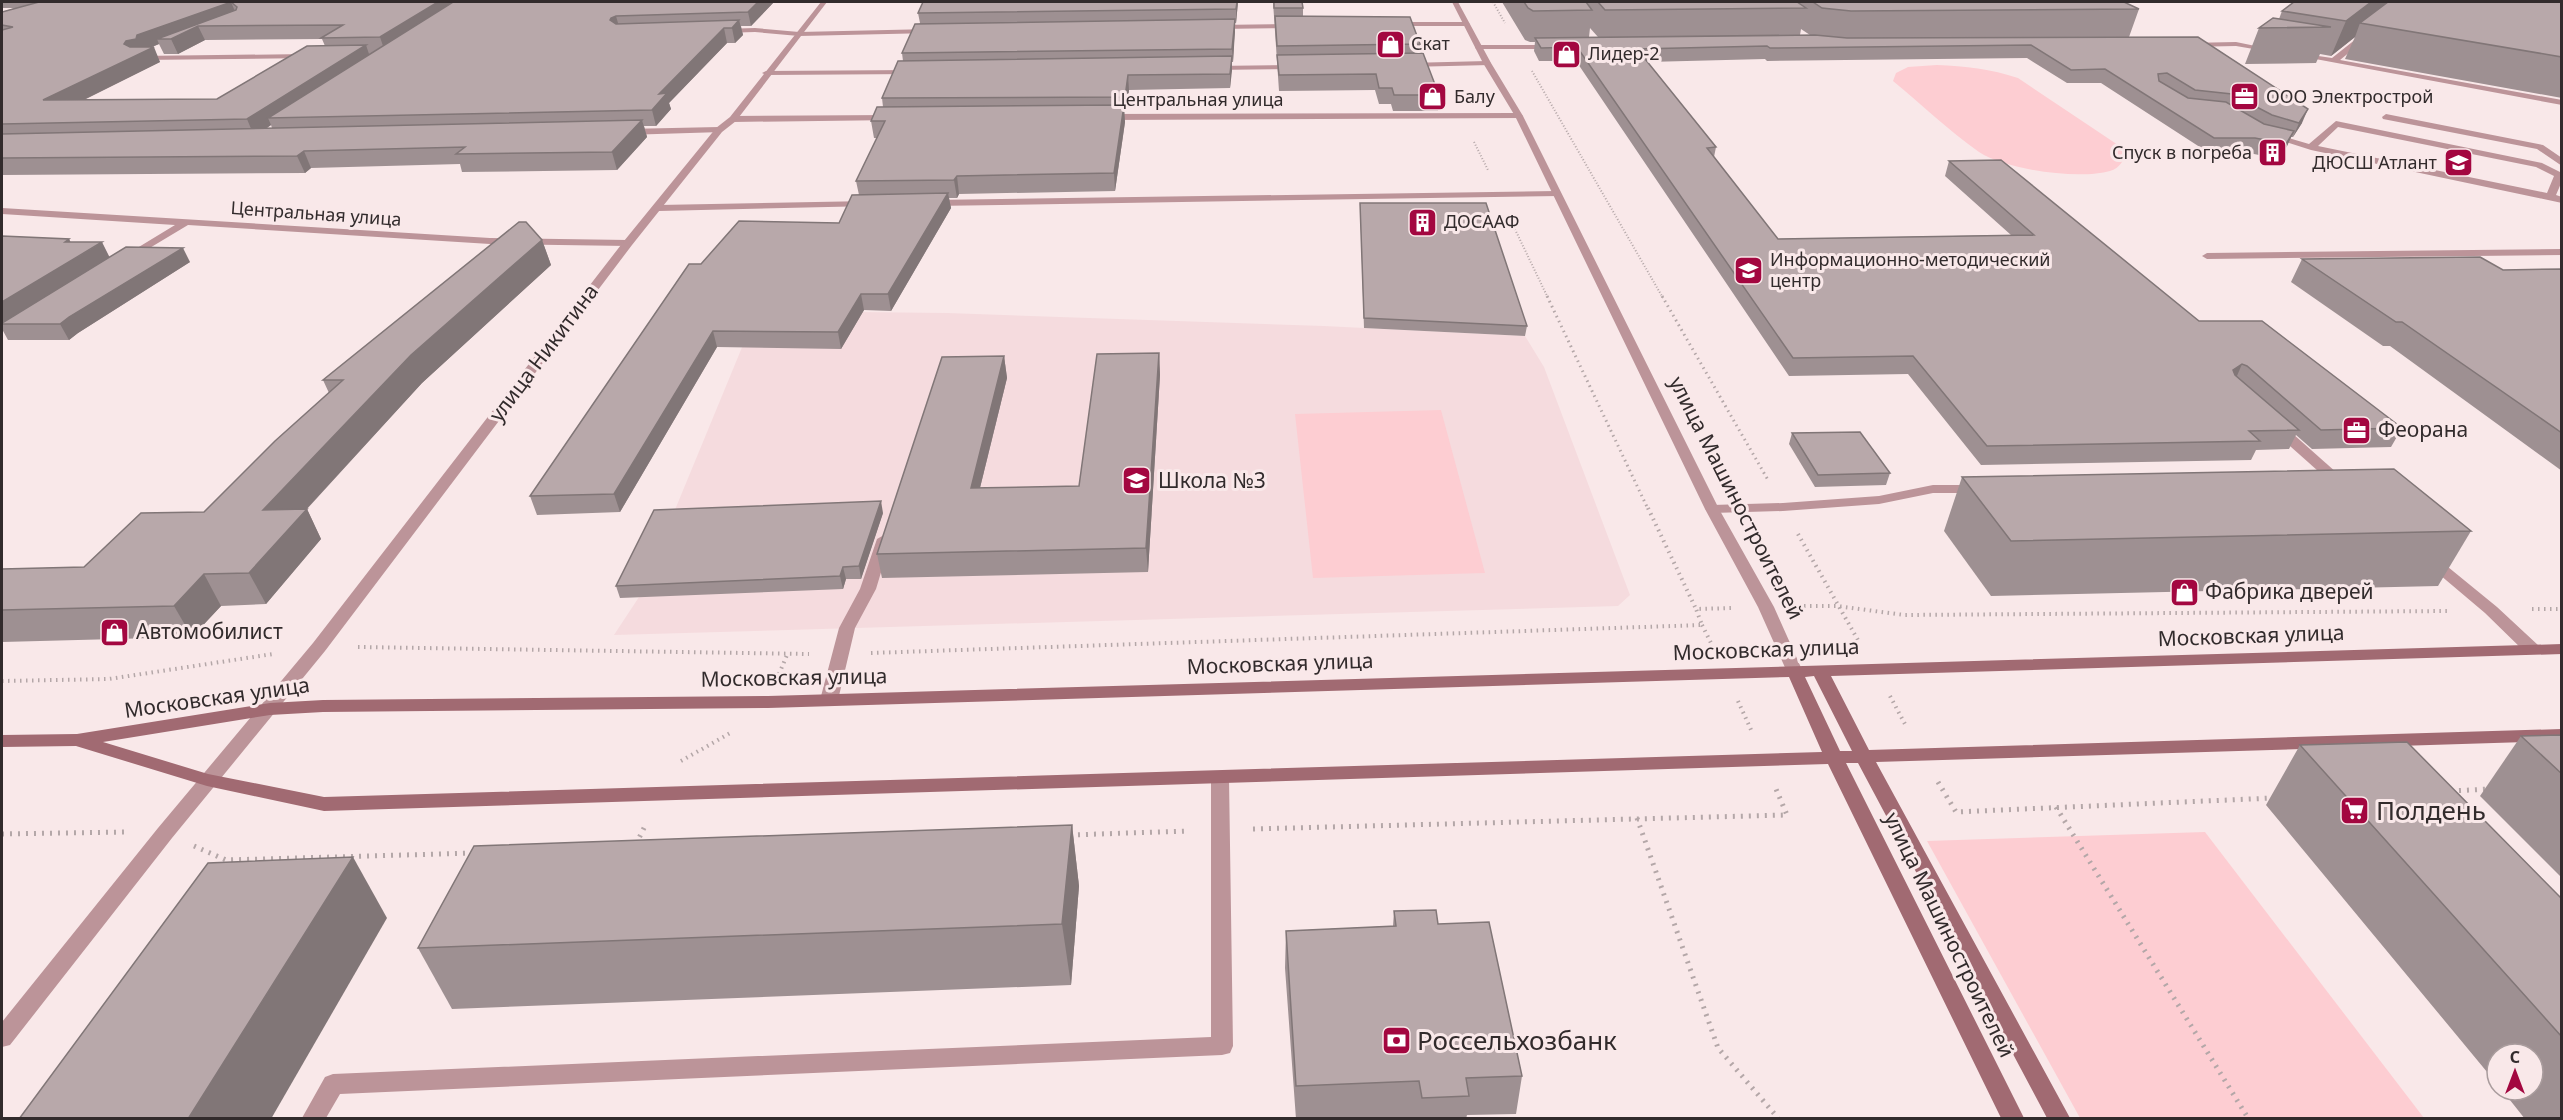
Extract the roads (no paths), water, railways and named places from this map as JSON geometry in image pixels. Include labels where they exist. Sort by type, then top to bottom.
[{"type":"main road","name":"Московская улица","points":[[2,741],[77,740],[270,709],[323,706],[768,702],[2562,650]]},
{"type":"main road","points":[[1820,671],[2059,1119]]},
{"type":"main road","name":"улица Машиностроителей","points":[[1795,672],[1834,758],[2013,1119]]},
{"type":"main road","points":[[77,740],[207,780],[324,804],[2562,735]]},
{"type":"street","name":"улица Никитина","points":[[2,1038],[207,780],[270,709],[628,243],[719,130],[733,119],[766,73],[824,2]]},
{"type":"street","name":"улица Машиностроителей","points":[[1455,2],[1518,117],[1712,509],[1766,607],[1795,672]]},
{"type":"street","points":[[1384,25],[1466,24]]},
{"type":"street","points":[[1205,27],[1310,26]]},
{"type":"street","points":[[710,31],[755,30],[799,34],[938,31]]},
{"type":"street","points":[[2334,61],[2370,32]]},
{"type":"street","points":[[2182,45],[2236,44],[2279,52]]},
{"type":"street","points":[[1479,47],[1567,47]]},
{"type":"street","points":[[159,49],[137,58],[321,56]]},
{"type":"street","points":[[2290,54],[2562,103]]},
{"type":"street","points":[[1397,65],[1487,63]]},
{"type":"street","points":[[1199,68],[1305,67]]},
{"type":"street","points":[[766,73],[918,72]]},
{"type":"street","name":"Центральная улица","points":[[1091,117],[1462,115],[1518,117]]},
{"type":"street","points":[[2386,117],[2540,147],[2562,163]]},
{"type":"street","points":[[733,119],[900,118]]},
{"type":"street","points":[[2311,147],[2336,124],[2539,165],[2559,174],[2550,197]]},
{"type":"street","points":[[612,132],[719,130]]},
{"type":"street","points":[[2262,134],[2311,147],[2562,200]]},
{"type":"street","points":[[919,203],[1556,194]]},
{"type":"street","points":[[658,208],[883,204]]},
{"type":"street","name":"Центральная улица","points":[[2,211],[490,241],[628,243]]},
{"type":"street","points":[[119,264],[187,222]]},
{"type":"street","points":[[2207,256],[2562,252]]},
{"type":"street","points":[[2266,418],[2346,488],[2318,485]]},
{"type":"street","points":[[1712,509],[1783,507],[1879,500],[1933,489],[1992,489]]},
{"type":"street","points":[[829,700],[839,654],[848,628],[868,589],[890,521]]},
{"type":"street","points":[[2421,551],[2491,610],[2533,650]]},
{"type":"street","points":[[2400,740],[2448,791]]},
{"type":"street","points":[[314,1119],[333,1084],[1222,1046],[1220,778]]},
{"type":"place","name":"Скат","points":[[1390,44]]},
{"type":"place","name":"Лидер-2","points":[[1567,54]]},
{"type":"place","name":"Балу","points":[[1433,97]]},
{"type":"place","name":"ООО Электрострой","points":[[2245,97]]},
{"type":"place","name":"Спуск в погреба","points":[[2273,153]]},
{"type":"place","name":"ДЮСШ Атлант","points":[[2458,163]]},
{"type":"place","name":"ДОСААФ","points":[[1423,222]]},
{"type":"place","name":"Информационно-методический центр","points":[[1749,270]]},
{"type":"place","name":"Феорана","points":[[2357,430]]},
{"type":"place","name":"Школа №3","points":[[1137,481]]},
{"type":"place","name":"Фабрика дверей","points":[[2184,592]]},
{"type":"place","name":"Автомобилист","points":[[115,632]]},
{"type":"place","name":"Полдень","points":[[2355,811]]},
{"type":"place","name":"Россельхозбанк","points":[[1396,1041]]}]
